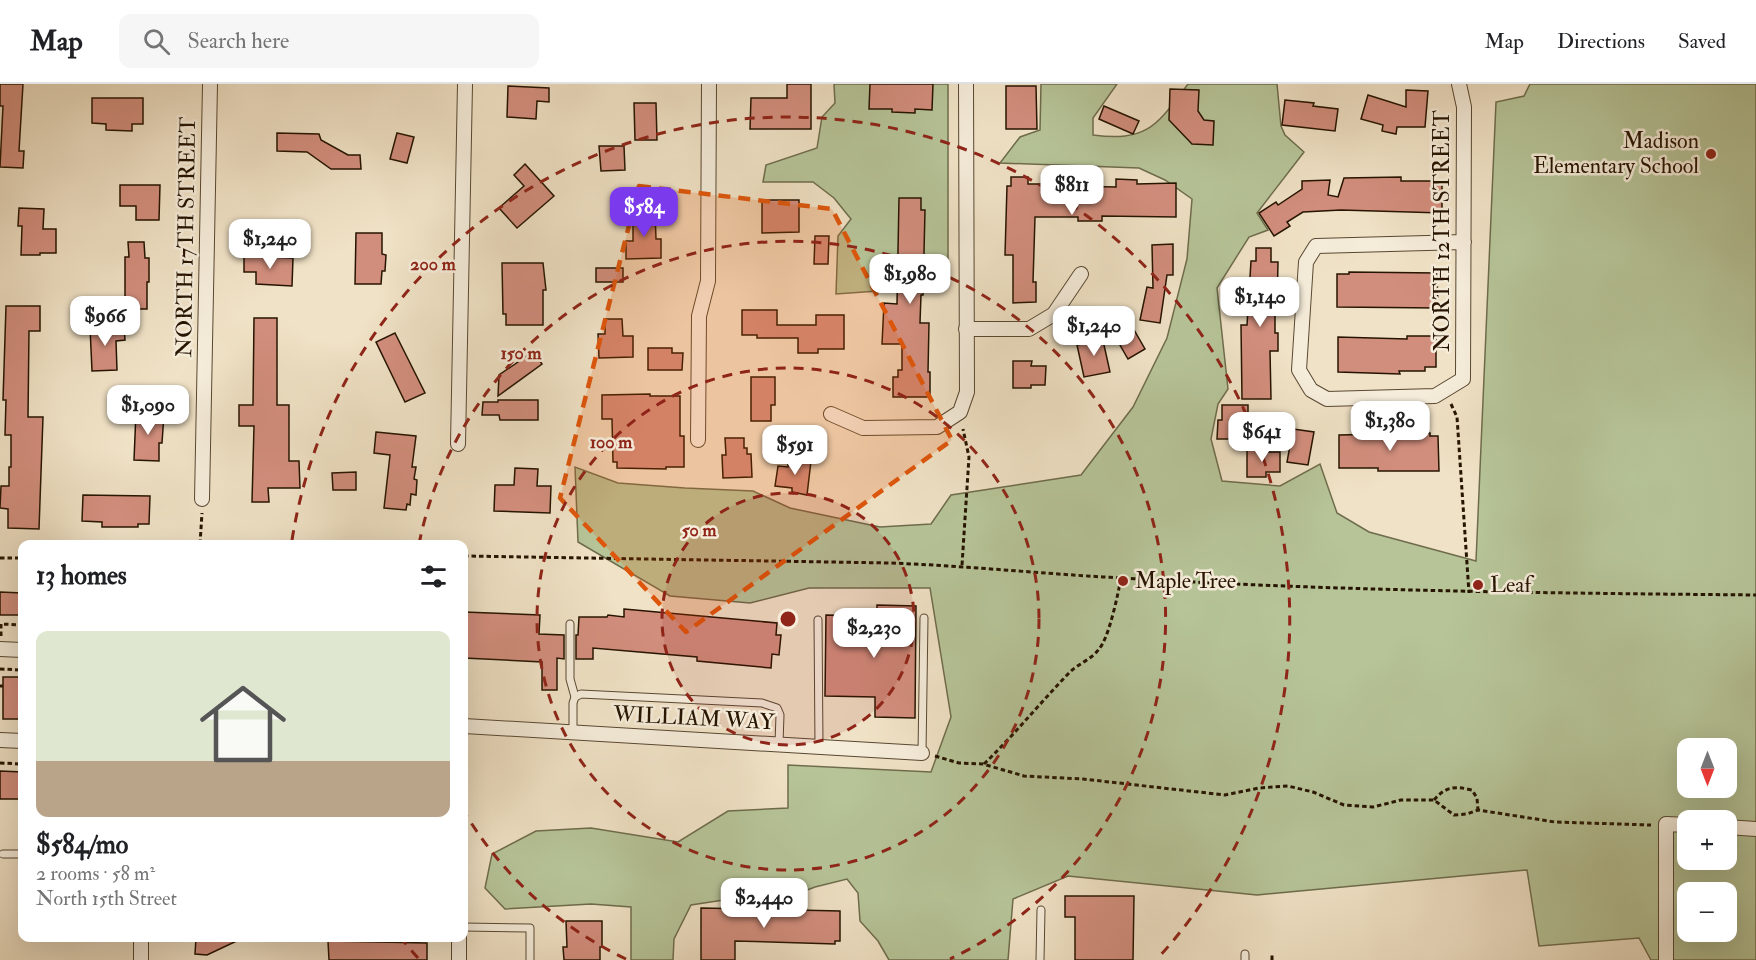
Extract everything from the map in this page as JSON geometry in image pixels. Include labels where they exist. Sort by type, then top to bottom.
[{"type":"street","name":"NORTH 17TH STREET","points":[[202,499],[210,84]]},
{"type":"street","points":[[458,444],[465,84]]},
{"type":"street","points":[[698,440],[699,316],[708,281],[708,84]]},
{"type":"street","points":[[831,414],[863,428],[894,428],[937,427],[960,412],[967,392],[966,84]]},
{"type":"street","name":"NORTH 12TH STREET","points":[[1444,391],[1463,379],[1464,107],[1459,84]]},
{"type":"street","points":[[1444,391],[1435,396],[1327,399],[1311,390],[1299,370],[1306,262],[1316,246],[1464,242]]},
{"type":"street","points":[[966,329],[1029,329],[1054,314],[1081,274]]},
{"type":"street","points":[[1,646],[18,649]]},
{"type":"street","name":"WILLIAM WAY","points":[[468,726],[922,753]]},
{"type":"street","points":[[0,740],[18,741]]},
{"type":"street","points":[[1666,960],[1665,829],[1677,827]]},
{"type":"street","points":[[1737,828],[1756,829]]},
{"type":"street","points":[[141,942],[141,960]]},
{"type":"street","points":[[459,942],[459,960]]},
{"type":"lane","points":[[922,753],[924,618]]},
{"type":"lane","points":[[818,620],[819,746]]},
{"type":"lane","points":[[570,624],[570,679],[575,697],[573,732]]},
{"type":"lane","points":[[575,697],[581,694],[600,694],[771,705],[777,708],[780,715],[779,743]]},
{"type":"lane","points":[[3,854],[18,854]]},
{"type":"lane","points":[[1040,960],[1041,910]]},
{"type":"lane","points":[[468,927],[530,928],[530,960]]},
{"type":"path","points":[[1444,391],[1457,417],[1469,593]]},
{"type":"path","points":[[960,412],[969,457],[962,566]]},
{"type":"path","points":[[200,540],[202,499]]},
{"type":"path","points":[[468,556],[962,566],[1121,578],[1469,593],[1756,595]]},
{"type":"path","points":[[0,558],[18,558]]},
{"type":"path","points":[[984,764],[1016,734],[1034,709],[1073,669],[1100,649],[1114,611],[1121,578]]},
{"type":"path","points":[[1,646],[1,624],[18,625]]},
{"type":"path","points":[[0,669],[18,670]]},
{"type":"path","points":[[922,753],[958,763],[984,764],[1024,776],[1083,779],[1225,795],[1259,788],[1288,786],[1313,792],[1344,806],[1373,807],[1401,800],[1434,800],[1454,816],[1478,810],[1556,822],[1651,825],[1665,829]]},
{"type":"path","points":[[0,763],[18,764]]},
{"type":"path","points":[[1434,800],[1441,791],[1453,786],[1472,789],[1477,798],[1478,810]]},
{"type":"path","points":[[1272,953],[1272,960]]},
{"type":"highlighted area","points":[[639,186],[832,209],[952,440],[686,632],[560,498]]},
{"type":"green space","points":[[834,84],[948,84],[948,262],[935,287],[836,294],[838,236],[851,219],[834,198],[813,182],[763,182],[766,165],[817,148],[822,117],[835,103]]},
{"type":"green space","points":[[1041,84],[1117,84],[1093,118],[1093,135],[1127,136],[1150,128],[1168,110],[1188,84],[1277,84],[1281,126],[1285,135],[1304,152],[1257,213],[1268,230],[1249,237],[1217,288],[1228,389],[1218,404],[1211,439],[1222,481],[1280,486],[1320,464],[1337,513],[1369,532],[1476,561],[1496,102],[1524,96],[1530,84],[1756,84],[1756,960],[1651,960],[1639,938],[1539,946],[1527,870],[1257,895],[1068,876],[1013,899],[1008,960],[889,960],[878,941],[860,921],[858,893],[847,879],[815,887],[771,904],[737,898],[691,905],[674,939],[673,960],[631,960],[631,907],[591,904],[505,909],[485,888],[492,854],[536,831],[591,828],[678,842],[728,811],[788,808],[788,765],[931,772],[951,717],[930,588],[809,588],[750,603],[670,596],[578,542],[575,467],[618,483],[753,491],[790,508],[880,527],[931,524],[951,495],[1081,475],[1133,407],[1167,338],[1187,259],[1192,199],[1165,180],[1139,168],[1000,163],[1020,137],[1040,130]]},
{"type":"building","points":[[0,84],[23,84],[19,151],[24,151],[23,168],[0,167],[3,106],[0,106]]},
{"type":"building","points":[[787,84],[811,84],[811,129],[750,129],[751,98],[787,98]]},
{"type":"building","points":[[870,84],[933,84],[932,110],[915,109],[915,113],[892,112],[892,109],[869,109]]},
{"type":"building","points":[[508,86],[549,88],[549,102],[537,101],[536,119],[507,117]]},
{"type":"building","points":[[1006,86],[1036,86],[1037,129],[1006,129]]},
{"type":"building","points":[[1170,89],[1199,90],[1198,111],[1204,120],[1214,121],[1213,145],[1192,144],[1169,120]]},
{"type":"building","points":[[1406,90],[1428,91],[1425,127],[1397,127],[1396,134],[1382,131],[1383,125],[1361,119],[1368,95],[1406,107]]},
{"type":"building","points":[[92,98],[143,98],[143,124],[132,124],[132,131],[106,130],[106,124],[92,123]]},
{"type":"building","points":[[1285,100],[1314,103],[1313,106],[1338,109],[1335,131],[1282,125]]},
{"type":"building","points":[[634,103],[656,103],[657,140],[635,140]]},
{"type":"building","points":[[1104,106],[1139,121],[1133,134],[1099,119]]},
{"type":"building","points":[[277,133],[319,134],[321,140],[348,155],[360,155],[361,169],[331,169],[307,152],[277,151]]},
{"type":"building","points":[[397,133],[414,137],[407,163],[390,159]]},
{"type":"building","points":[[599,146],[624,146],[625,170],[601,171]]},
{"type":"building","points":[[525,164],[554,196],[517,228],[499,208],[524,186],[514,175]]},
{"type":"building","points":[[1011,177],[1028,177],[1028,184],[1067,184],[1067,186],[1116,187],[1116,179],[1137,180],[1137,184],[1176,183],[1176,217],[1102,216],[1102,221],[1078,221],[1078,217],[1035,217],[1033,282],[1036,282],[1036,302],[1013,303],[1013,255],[1005,255],[1007,186],[1011,186]]},
{"type":"building","points":[[1401,177],[1401,181],[1442,181],[1442,213],[1341,210],[1303,212],[1287,222],[1290,226],[1274,236],[1259,213],[1276,202],[1278,205],[1302,189],[1302,181],[1330,180],[1328,195],[1338,197],[1344,178]]},
{"type":"building","points":[[120,185],[160,185],[159,220],[136,220],[136,206],[120,206]]},
{"type":"building","points":[[899,198],[921,198],[921,210],[925,210],[920,323],[929,323],[930,397],[893,397],[893,377],[898,377],[898,370],[902,370],[902,344],[882,344],[884,303],[897,304]]},
{"type":"building","points":[[762,200],[799,200],[799,232],[762,233]]},
{"type":"building","points":[[19,208],[44,209],[43,229],[56,229],[56,253],[21,255],[22,226],[18,226]]},
{"type":"building","points":[[655,212],[656,239],[661,239],[661,258],[626,259],[626,241],[633,241],[633,213]]},
{"type":"building","points":[[356,233],[382,233],[382,254],[386,255],[381,284],[355,284]]},
{"type":"building","points":[[815,236],[829,236],[828,264],[814,264]]},
{"type":"building","points":[[128,242],[144,242],[145,258],[149,258],[147,309],[125,309],[125,257],[129,257]]},
{"type":"building","points":[[1173,244],[1173,275],[1167,275],[1160,323],[1140,320],[1147,287],[1153,288],[1152,245]]},
{"type":"building","points":[[1256,248],[1271,248],[1271,262],[1278,262],[1275,333],[1278,333],[1278,351],[1270,351],[1271,399],[1242,399],[1241,325],[1247,325],[1251,261],[1256,261]]},
{"type":"building","points":[[244,256],[293,258],[292,286],[256,284],[256,272],[244,272]]},
{"type":"building","points":[[502,263],[543,263],[546,290],[543,290],[543,325],[506,325],[506,314],[503,314]]},
{"type":"building","points":[[596,268],[623,268],[623,282],[596,282]]},
{"type":"building","points":[[1349,272],[1437,273],[1438,308],[1337,307],[1337,274],[1349,274]]},
{"type":"building","points":[[6,306],[40,306],[40,331],[29,331],[28,417],[43,417],[39,529],[8,528],[8,509],[0,508],[1,486],[9,486],[9,467],[11,467],[11,435],[5,435],[6,400],[3,400]]},
{"type":"building","points":[[742,310],[777,310],[777,325],[816,325],[816,315],[844,315],[844,349],[818,349],[818,353],[798,353],[798,338],[757,338],[757,335],[742,335]]},
{"type":"building","points":[[1126,316],[1145,349],[1128,359],[1109,326]]},
{"type":"building","points":[[254,318],[277,318],[277,405],[289,405],[289,461],[299,461],[300,488],[268,488],[269,502],[252,502],[254,426],[239,426],[239,405],[253,405]]},
{"type":"building","points":[[605,319],[622,319],[623,336],[633,336],[633,357],[599,358],[598,334],[605,334]]},
{"type":"building","points":[[90,327],[124,327],[125,340],[116,341],[117,370],[92,371]]},
{"type":"building","points":[[395,333],[425,393],[405,402],[376,342]]},
{"type":"building","points":[[1102,336],[1110,372],[1084,377],[1077,345],[1089,343],[1088,339]]},
{"type":"building","points":[[1407,336],[1436,336],[1436,367],[1425,367],[1425,371],[1399,371],[1400,374],[1338,372],[1338,337],[1407,339]]},
{"type":"building","points":[[648,348],[672,348],[672,353],[683,353],[682,370],[648,370]]},
{"type":"building","points":[[534,351],[542,364],[498,396],[499,375]]},
{"type":"building","points":[[1013,361],[1032,361],[1031,366],[1046,366],[1045,385],[1013,388]]},
{"type":"building","points":[[751,377],[775,377],[775,405],[771,405],[771,421],[751,421]]},
{"type":"building","points":[[650,394],[650,396],[680,396],[680,436],[684,436],[684,467],[617,468],[617,462],[613,462],[612,419],[602,419],[602,395]]},
{"type":"building","points":[[498,400],[538,400],[538,420],[500,420],[499,415],[482,415],[483,402],[498,402]]},
{"type":"building","points":[[1222,405],[1248,405],[1248,439],[1217,439],[1218,420],[1222,420]]},
{"type":"building","points":[[136,412],[164,414],[162,443],[159,443],[159,461],[134,460]]},
{"type":"building","points":[[1293,429],[1314,432],[1308,465],[1287,462]]},
{"type":"building","points":[[376,432],[416,436],[412,467],[416,467],[414,479],[417,480],[416,495],[411,494],[410,505],[407,504],[406,510],[384,508],[390,455],[374,453]]},
{"type":"building","points":[[1430,433],[1430,436],[1438,436],[1439,471],[1378,471],[1378,468],[1339,468],[1339,435]]},
{"type":"building","points":[[725,438],[744,438],[744,448],[747,448],[747,454],[751,454],[752,477],[723,478],[722,455],[726,455]]},
{"type":"building","points":[[1247,448],[1265,449],[1265,452],[1280,452],[1280,472],[1266,472],[1266,477],[1247,477]]},
{"type":"building","points":[[795,459],[811,461],[807,495],[792,492],[792,488],[775,486],[778,466],[788,467],[788,463],[795,464]]},
{"type":"building","points":[[515,468],[538,469],[537,486],[551,486],[550,513],[494,511],[495,485],[514,485]]},
{"type":"building","points":[[356,472],[356,490],[333,490],[332,473]]},
{"type":"building","points":[[83,495],[150,496],[149,524],[138,524],[138,527],[102,527],[102,522],[82,521]]},
{"type":"building","points":[[0,592],[18,593],[18,615],[0,615]]},
{"type":"building","points":[[877,605],[916,606],[915,718],[875,717],[875,697],[825,696],[826,615],[877,616]]},
{"type":"building","points":[[624,609],[777,623],[776,635],[781,635],[779,655],[772,654],[771,668],[697,661],[697,657],[593,648],[593,659],[576,659],[579,617],[607,617],[608,615],[624,617]]},
{"type":"building","points":[[468,612],[540,615],[539,634],[564,635],[564,659],[557,658],[557,690],[542,690],[542,662],[468,658]]},
{"type":"building","points":[[3,677],[18,677],[18,719],[3,719]]},
{"type":"building","points":[[0,771],[18,772],[18,799],[0,799]]},
{"type":"building","points":[[1065,896],[1134,896],[1133,960],[1075,960],[1075,917],[1065,917]]},
{"type":"building","points":[[701,908],[840,911],[840,941],[835,941],[835,944],[735,941],[735,960],[701,960]]},
{"type":"building","points":[[566,921],[602,921],[600,960],[564,960],[563,947],[567,947]]},
{"type":"building","points":[[196,942],[235,942],[207,955],[195,954]]},
{"type":"building","points":[[328,942],[427,943],[427,960],[329,960]]},
{"type":"place","name":"Madison Elementary School","points":[[1711,154]]},
{"type":"place","name":"Maple Tree","points":[[1123,581]]},
{"type":"place","name":"Leaf","points":[[1478,585]]}]
